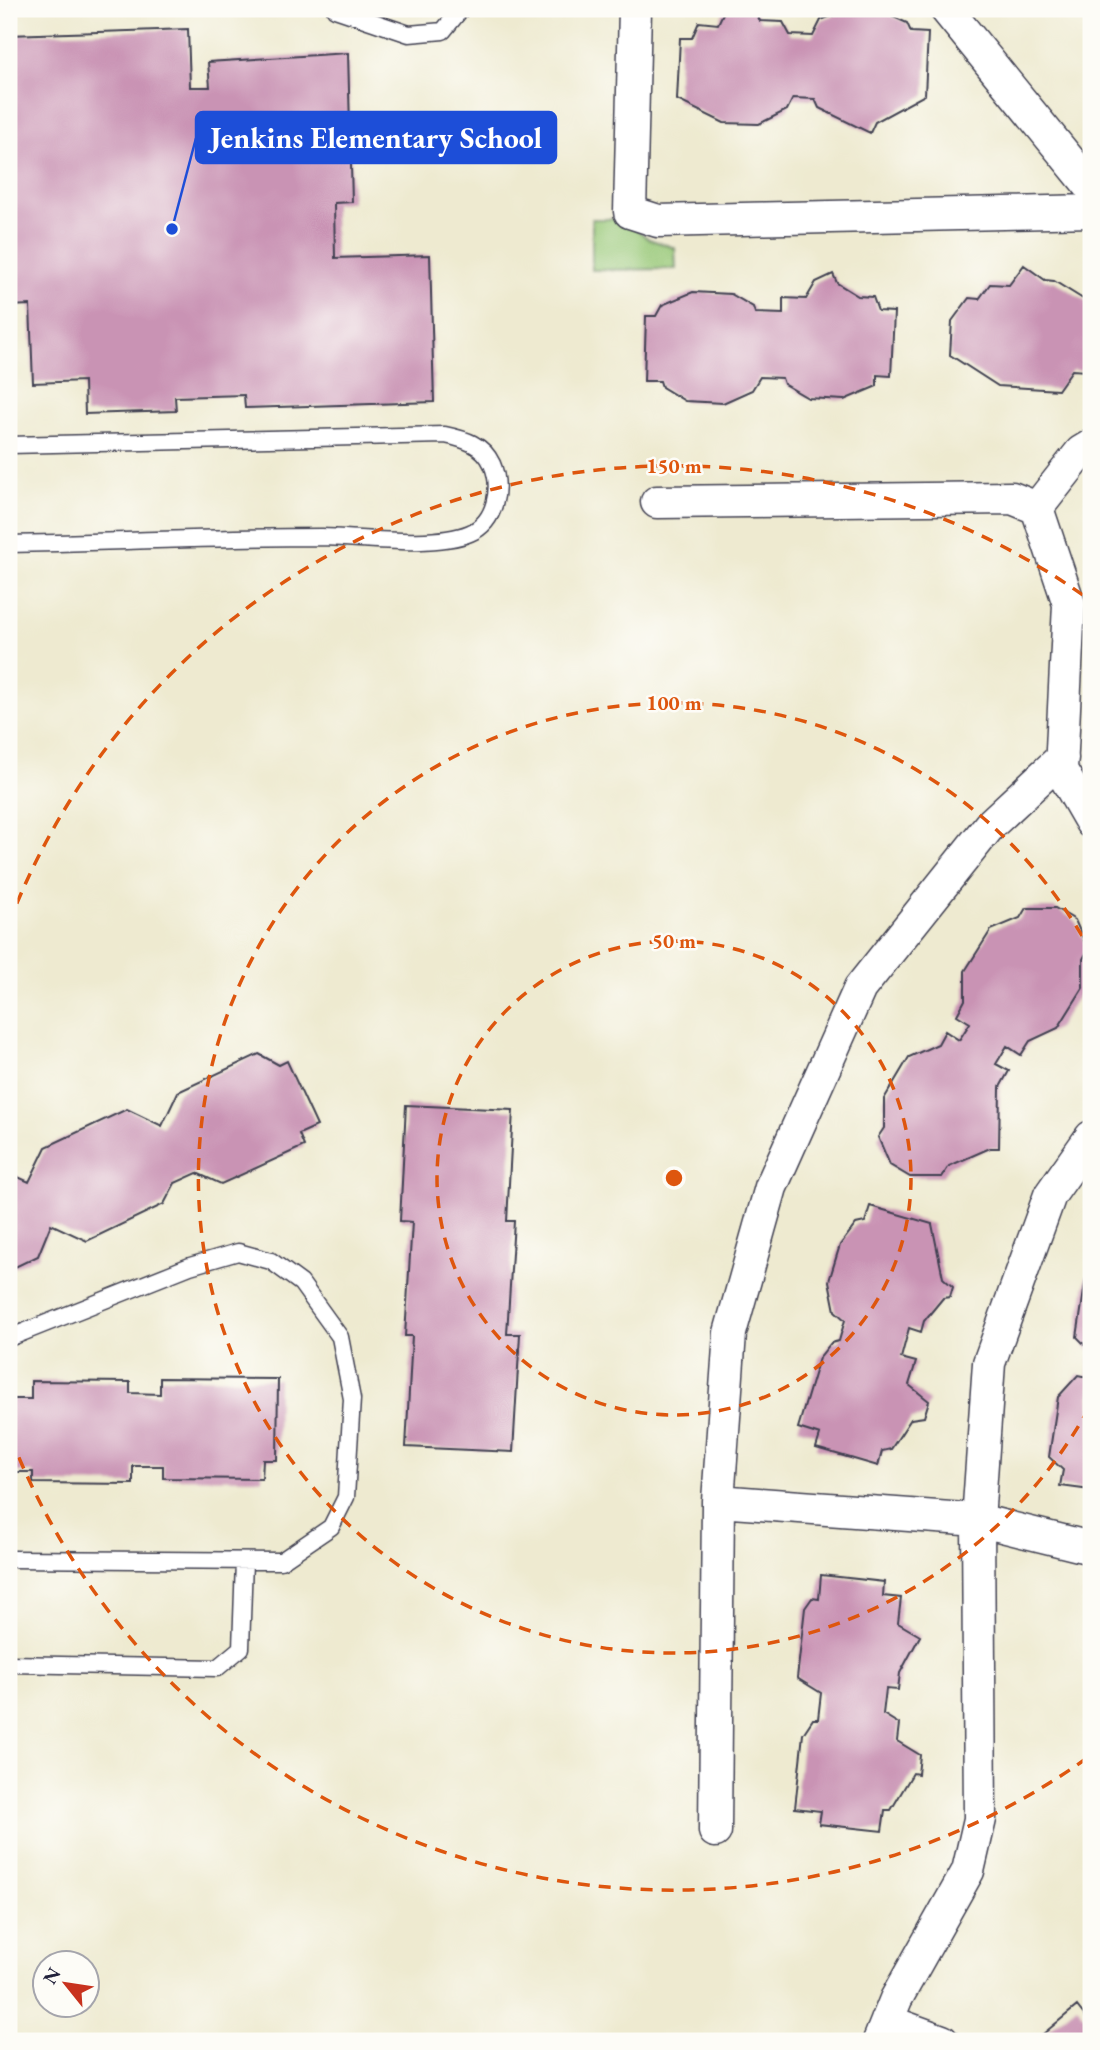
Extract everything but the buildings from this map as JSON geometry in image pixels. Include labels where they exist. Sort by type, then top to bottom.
[{"type":"street","points":[[635,9],[630,212],[658,221],[1091,211]]},
{"type":"street","points":[[946,9],[1091,187]]},
{"type":"street","points":[[1037,508],[1081,452],[1091,446]]},
{"type":"street","points":[[657,502],[1012,498],[1037,508],[1069,604],[1061,770],[1091,822]]},
{"type":"street","points":[[715,1831],[718,1501],[730,1333],[771,1187],[860,988],[990,825],[1062,758]]},
{"type":"street","points":[[942,2041],[883,2031],[896,1999],[968,1871],[980,1819],[978,1520],[989,1363],[1050,1195],[1091,1137]]},
{"type":"street","points":[[718,1501],[978,1520],[1091,1548]]},
{"type":"lane","points":[[335,9],[409,34],[443,31],[461,9]]},
{"type":"lane","points":[[9,445],[445,435],[467,439],[491,461],[496,477],[496,498],[486,519],[472,532],[443,540],[321,537],[9,544]]},
{"type":"lane","points":[[9,1338],[190,1266],[238,1252],[271,1261],[301,1283],[340,1337],[352,1399],[346,1497],[331,1527],[281,1561],[9,1559]]},
{"type":"lane","points":[[9,1664],[216,1668],[241,1648],[244,1561]]},
{"type":"green space","points":[[592,219],[623,219],[649,239],[675,248],[676,269],[592,270]]},
{"type":"place","name":"Jenkins Elementary School","points":[[172,229]]}]
